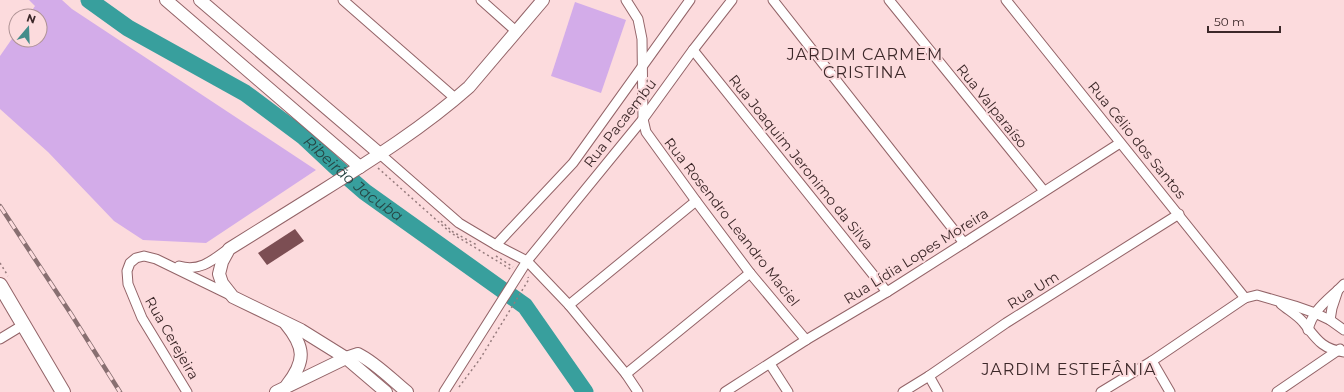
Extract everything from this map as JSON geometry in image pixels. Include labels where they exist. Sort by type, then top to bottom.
[{"type":"main road","points":[[166,0],[357,169]]},
{"type":"main road","points":[[200,0],[380,154]]},
{"type":"main road","points":[[386,392],[346,358],[301,330],[233,297],[222,283],[219,274],[222,262],[229,249],[380,154],[420,127],[456,99],[469,87],[543,0]]},
{"type":"main road","points":[[0,285],[63,392]]},
{"type":"main road","points":[[280,390],[293,377],[298,367],[302,350],[295,335],[284,322]]},
{"type":"main road","points":[[280,390],[354,354],[358,354],[407,392]]},
{"type":"street","points":[[343,0],[456,99]]},
{"type":"street","points":[[481,0],[517,32]]},
{"type":"street","name":"Rua Rosendro Leandro Maciel","points":[[626,0],[638,19],[642,39],[643,119],[646,132],[750,273],[806,340]]},
{"type":"street","points":[[492,249],[573,163],[690,0]]},
{"type":"street","name":"Rua Pacaembú","points":[[444,392],[527,262],[643,119],[693,50],[732,0]]},
{"type":"street","points":[[773,0],[964,243]]},
{"type":"street","name":"Rua Valparaíso","points":[[889,0],[1044,191]]},
{"type":"street","name":"Rua Célio dos Santos","points":[[1006,0],[1245,298]]},
{"type":"street","name":"Rua Joaquim Jeronimo da Silva","points":[[693,50],[887,292]]},
{"type":"street","name":"Rua Lídia Lopes Moreira","points":[[725,392],[806,340],[887,292],[1120,143]]},
{"type":"street","points":[[380,154],[459,223],[492,249],[527,262],[569,305],[626,374],[638,392]]},
{"type":"street","points":[[569,305],[696,201]]},
{"type":"street","name":"Rua Um","points":[[903,392],[1006,324],[1179,214]]},
{"type":"street","name":"Rua Cerejeira","points":[[187,392],[142,318],[128,284],[127,271],[130,263],[136,258],[144,256],[193,269],[214,260],[229,249]]},
{"type":"street","name":"Rua Cerejeira","points":[[162,261],[233,297]]},
{"type":"street","points":[[626,374],[750,273]]},
{"type":"street","points":[[1308,330],[1315,313],[1330,296],[1341,287]]},
{"type":"street","points":[[1330,320],[1332,308],[1341,287]]},
{"type":"street","points":[[1101,392],[1152,361],[1245,298],[1257,295],[1315,313],[1330,320],[1344,330]]},
{"type":"street","points":[[1276,301],[1302,321],[1318,341],[1330,348],[1342,350]]},
{"type":"street","points":[[0,339],[23,325]]},
{"type":"street","points":[[1277,392],[1342,350]]},
{"type":"street","points":[[1152,361],[1170,392]]},
{"type":"street","points":[[770,364],[788,392]]},
{"type":"street","points":[[929,376],[938,392]]},
{"type":"path","points":[[427,208],[453,232],[492,249]]},
{"type":"path","points":[[456,392],[480,360],[530,278],[495,256]]},
{"type":"shaded area","points":[[29,0],[62,0],[72,9],[316,170],[206,243],[143,240],[114,221],[48,152],[0,109],[0,56],[8,44],[8,48],[48,48],[48,8],[34,8],[35,6]]},
{"type":"shaded area","points":[[575,2],[626,20],[601,93],[551,76]]},
{"type":"building","points":[[295,229],[304,241],[267,265],[258,253]]},
{"type":"waterway","name":"Ribeirão Jacuba","points":[[89,0],[128,28],[245,93],[304,137],[365,192],[525,306],[585,392]]},
{"type":"railway","points":[[0,206],[120,392]]},
{"type":"district","name":"JARDIM CARMEM CRISTINA","points":[[865,63]]},
{"type":"district","name":"JARDIM ESTEFÂNIA","points":[[1069,369]]}]
